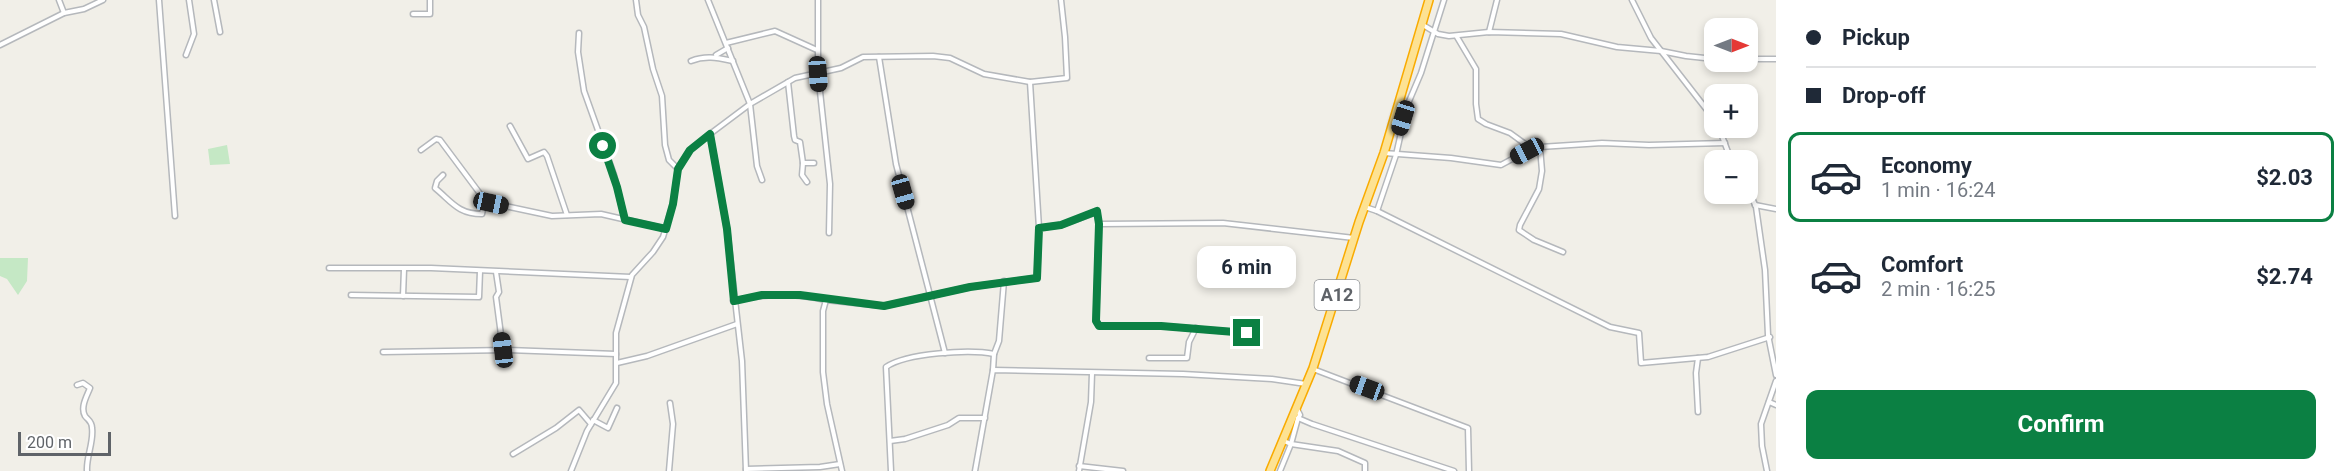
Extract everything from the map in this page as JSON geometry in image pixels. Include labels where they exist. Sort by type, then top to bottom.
[{"type":"highway","name":"A12","points":[[1270,471],[1287,442],[1313,368],[1354,238],[1384,153],[1429,0]]},
{"type":"street","points":[[59,0],[64,13]]},
{"type":"street","points":[[0,45],[64,13],[84,9],[102,0]]},
{"type":"street","points":[[159,0],[175,216]]},
{"type":"street","points":[[186,55],[194,34],[189,0]]},
{"type":"street","points":[[214,0],[220,32]]},
{"type":"street","points":[[413,14],[430,14],[430,0]]},
{"type":"street","points":[[636,0],[638,15],[644,27],[653,69],[662,96],[665,145],[669,160],[678,169]]},
{"type":"street","points":[[708,0],[750,104],[757,166],[762,180]]},
{"type":"street","points":[[818,0],[818,74],[830,184],[829,233]]},
{"type":"street","points":[[571,471],[592,422],[616,383],[616,333],[631,277],[653,252],[666,229],[673,204],[678,169],[690,150],[750,104],[795,78],[841,68],[857,58],[933,56],[950,58],[984,74],[1030,82],[1067,77],[1060,0]]},
{"type":"street","points":[[1377,211],[1396,154],[1407,106],[1435,33],[1444,0]]},
{"type":"street","points":[[1488,32],[1497,0]]},
{"type":"street","points":[[1632,0],[1651,38],[1704,106]]},
{"type":"street","points":[[1423,25],[1435,33],[1455,36],[1488,32],[1561,34],[1608,46],[1704,58]]},
{"type":"street","points":[[726,43],[775,31],[817,50]]},
{"type":"street","points":[[579,33],[578,52],[584,91],[611,167],[625,220]]},
{"type":"street","points":[[1457,37],[1476,69],[1478,119],[1510,133],[1532,149]]},
{"type":"street","points":[[711,57],[729,48]]},
{"type":"street","points":[[691,61],[711,57],[734,61]]},
{"type":"street","points":[[879,57],[896,164],[932,294],[945,353]]},
{"type":"street","points":[[1758,59],[1776,59]]},
{"type":"street","points":[[788,82],[794,136],[801,145],[802,175],[807,182]]},
{"type":"street","points":[[734,301],[771,294],[800,295],[884,306],[932,294],[1004,281],[1037,278],[1039,228],[1030,82]]},
{"type":"street","points":[[510,126],[528,159],[544,152],[547,156],[567,216]]},
{"type":"street","points":[[710,134],[727,229],[742,361],[746,470],[840,464]]},
{"type":"street","points":[[1723,138],[1727,150]]},
{"type":"street","points":[[421,150],[436,139],[440,140],[459,168],[485,200],[491,203],[552,216],[601,214],[666,229]]},
{"type":"street","points":[[1384,153],[1451,158],[1501,165],[1540,147],[1602,143],[1725,144]]},
{"type":"street","points":[[1540,147],[1542,171],[1539,189],[1519,230],[1534,240],[1563,252]]},
{"type":"street","points":[[803,163],[814,163]]},
{"type":"street","points":[[443,175],[437,181],[435,188],[458,209],[468,214],[482,214],[485,200]]},
{"type":"street","points":[[1776,209],[1755,205],[1765,270],[1768,335],[1776,375]]},
{"type":"street","points":[[1365,207],[1597,321],[1618,330],[1639,333],[1641,363],[1717,355],[1770,337]]},
{"type":"street","points":[[1039,228],[1061,225],[1097,211],[1099,224],[1097,325],[1196,328],[1247,333]]},
{"type":"street","points":[[1099,224],[1223,223],[1354,238]]},
{"type":"street","points":[[328,268],[612,274],[631,277]]},
{"type":"street","points":[[403,296],[404,268]]},
{"type":"street","points":[[351,295],[479,297],[480,271]]},
{"type":"street","points":[[496,272],[500,292],[496,297],[503,350]]},
{"type":"street","points":[[975,471],[994,354],[999,341],[1004,281]]},
{"type":"street","points":[[826,300],[823,311],[823,372],[827,404],[842,471]]},
{"type":"street","points":[[617,363],[647,356],[737,324]]},
{"type":"street","points":[[1149,358],[1187,358],[1196,328]]},
{"type":"street","points":[[383,352],[503,350],[616,354]]},
{"type":"street","points":[[891,471],[886,367],[895,362],[945,353],[994,354]]},
{"type":"street","points":[[1698,358],[1695,373],[1698,412]]},
{"type":"street","points":[[1313,368],[1468,428],[1470,471]]},
{"type":"street","points":[[993,370],[1183,374],[1272,379],[1307,384]]},
{"type":"street","points":[[1092,373],[1091,402],[1079,469],[1123,471]]},
{"type":"street","points":[[1767,471],[1761,430],[1762,418],[1776,381]]},
{"type":"street","points":[[77,385],[83,382],[90,388],[83,411],[93,430],[87,471]]},
{"type":"street","points":[[1769,402],[1776,405]]},
{"type":"street","points":[[669,471],[673,424],[670,404]]},
{"type":"street","points":[[513,454],[579,410],[592,422],[608,429],[617,408]]},
{"type":"street","points":[[1280,471],[1287,442],[1300,415],[1297,410]]},
{"type":"street","points":[[890,441],[905,439],[948,425],[959,418],[985,418]]},
{"type":"street","points":[[1298,418],[1335,433],[1454,471]]},
{"type":"street","points":[[1287,442],[1344,453],[1365,463],[1365,471]]},
{"type":"green space","points":[[227,145],[230,164],[210,165],[208,149]]},
{"type":"green space","points":[[0,258],[28,258],[27,281],[18,295],[7,279],[0,276]]},
{"type":"route","points":[[603,146],[609,159],[625,220],[666,229],[673,204],[678,169],[690,150],[710,134],[727,229],[734,301],[751,296],[800,295],[884,306],[970,287],[1037,278],[1039,228],[1061,225],[1097,211],[1099,224],[1097,325],[1207,328],[1247,333]]}]
